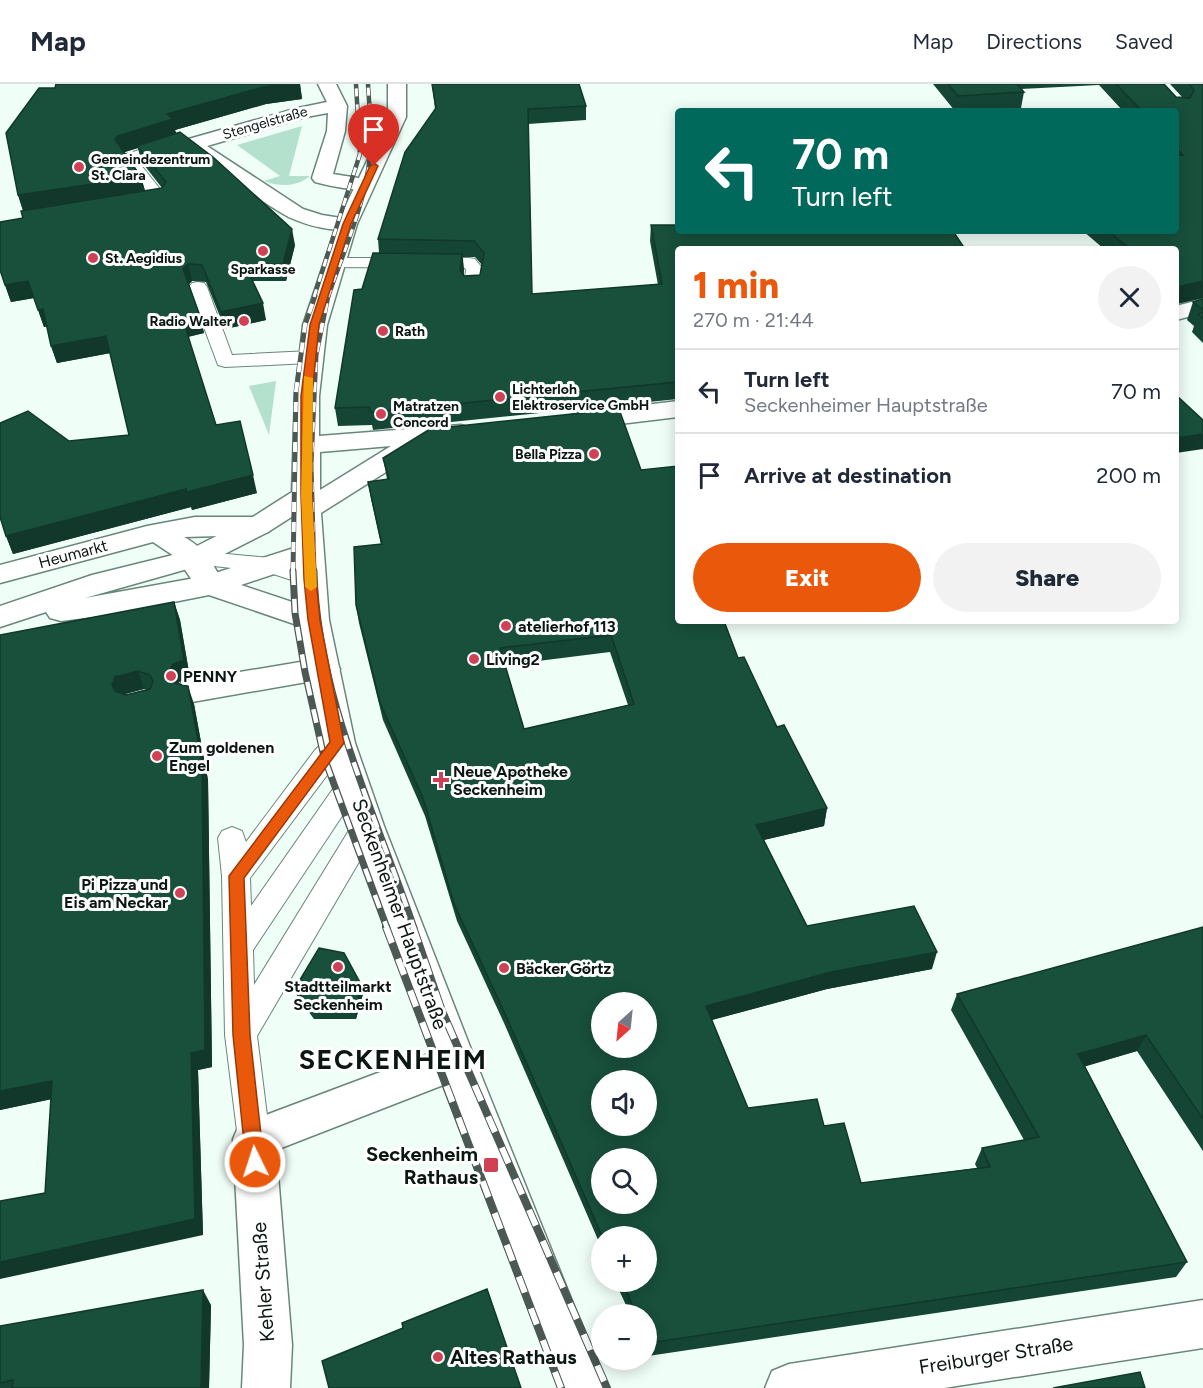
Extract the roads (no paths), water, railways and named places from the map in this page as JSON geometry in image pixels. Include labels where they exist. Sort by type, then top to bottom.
[{"type":"street","points":[[322,178],[336,131],[338,106],[327,84]]},
{"type":"street","name":"Seckenheimer Hauptstraße","points":[[397,84],[397,117],[347,224],[315,325],[310,357],[307,396],[307,503],[314,620],[338,743],[366,826],[455,1062],[583,1388]]},
{"type":"street","name":"Stengelstraße","points":[[180,140],[338,106]]},
{"type":"street","name":"Stengelstraße","points":[[180,140],[271,194],[296,213],[319,222],[347,224]]},
{"type":"street","points":[[271,194],[297,189],[322,178],[364,184]]},
{"type":"street","points":[[1179,312],[1203,306]]},
{"type":"street","points":[[554,423],[675,409]]},
{"type":"street","points":[[307,445],[486,430]]},
{"type":"street","points":[[0,618],[102,582],[195,558],[307,503],[430,436]]},
{"type":"street","name":"Heumarkt","points":[[0,574],[147,535],[195,526],[258,526]]},
{"type":"street","name":"Heumarkt","points":[[147,535],[177,543],[195,558],[210,585]]},
{"type":"street","points":[[0,618],[108,605],[210,585],[270,565],[309,566]]},
{"type":"street","points":[[210,585],[314,620]]},
{"type":"street","points":[[192,691],[324,669]]},
{"type":"street","points":[[254,1139],[455,1062]]},
{"type":"street","name":"Kehler Straße","points":[[254,1139],[268,1345],[266,1388]]},
{"type":"street","name":"Freiburger Straße","points":[[789,1388],[1203,1324]]},
{"type":"lane","points":[[125,204],[160,199],[128,158],[180,140]]},
{"type":"lane","points":[[334,263],[469,263],[475,270],[473,287]]},
{"type":"lane","points":[[198,286],[225,361],[310,357]]},
{"type":"lane","points":[[195,558],[270,565]]},
{"type":"lane","points":[[236,876],[324,757],[338,743]]},
{"type":"lane","points":[[238,948],[351,783]]},
{"type":"lane","points":[[241,1035],[366,826]]},
{"type":"lane","points":[[232,838],[236,876],[241,1035],[254,1139]]},
{"type":"railway","points":[[314,297],[360,154],[356,84]]},
{"type":"railway","points":[[328,297],[355,220],[370,160],[368,84]]},
{"type":"railway","points":[[293,571],[296,392],[305,325],[315,296]]},
{"type":"railway","points":[[314,572],[311,464],[316,355],[328,296]]},
{"type":"railway","points":[[293,571],[295,613],[305,672],[324,757],[387,928]]},
{"type":"railway","points":[[314,571],[325,663],[337,708],[350,753],[414,928]]},
{"type":"railway","points":[[386,927],[561,1388]]},
{"type":"railway","points":[[413,927],[442,1011],[607,1388]]},
{"type":"place","name":"Gemeindezentrum St. Clara","points":[[79,167]]},
{"type":"place","name":"Sparkasse","points":[[263,251]]},
{"type":"place","name":"St. Aegidius","points":[[93,258]]},
{"type":"place","name":"Radio Walter","points":[[244,321]]},
{"type":"place","name":"Rath","points":[[383,331]]},
{"type":"place","name":"Lichterloh Elektroservice GmbH","points":[[500,397]]},
{"type":"place","name":"Matratzen Concord","points":[[381,414]]},
{"type":"place","name":"Bella Pizza","points":[[594,454]]},
{"type":"place","name":"atelierhof 113","points":[[506,626]]},
{"type":"place","name":"Living2","points":[[474,659]]},
{"type":"place","name":"PENNY","points":[[171,676]]},
{"type":"place","name":"Zum goldenen Engel","points":[[157,756]]},
{"type":"place","name":"Neue Apotheke Seckenheim","points":[[441,780]]},
{"type":"place","name":"Pi Pizza und Eis am Neckar","points":[[180,893]]},
{"type":"place","name":"Stadtteilmarkt Seckenheim","points":[[338,967]]},
{"type":"place","name":"Bäcker Görtz","points":[[504,968]]},
{"type":"place","name":"Seckenheim Rathaus","points":[[491,1165]]},
{"type":"place","name":"Altes Rathaus","points":[[438,1357]]},
{"type":"district","name":"SECKENHEIM","points":[[393,1059]]}]
